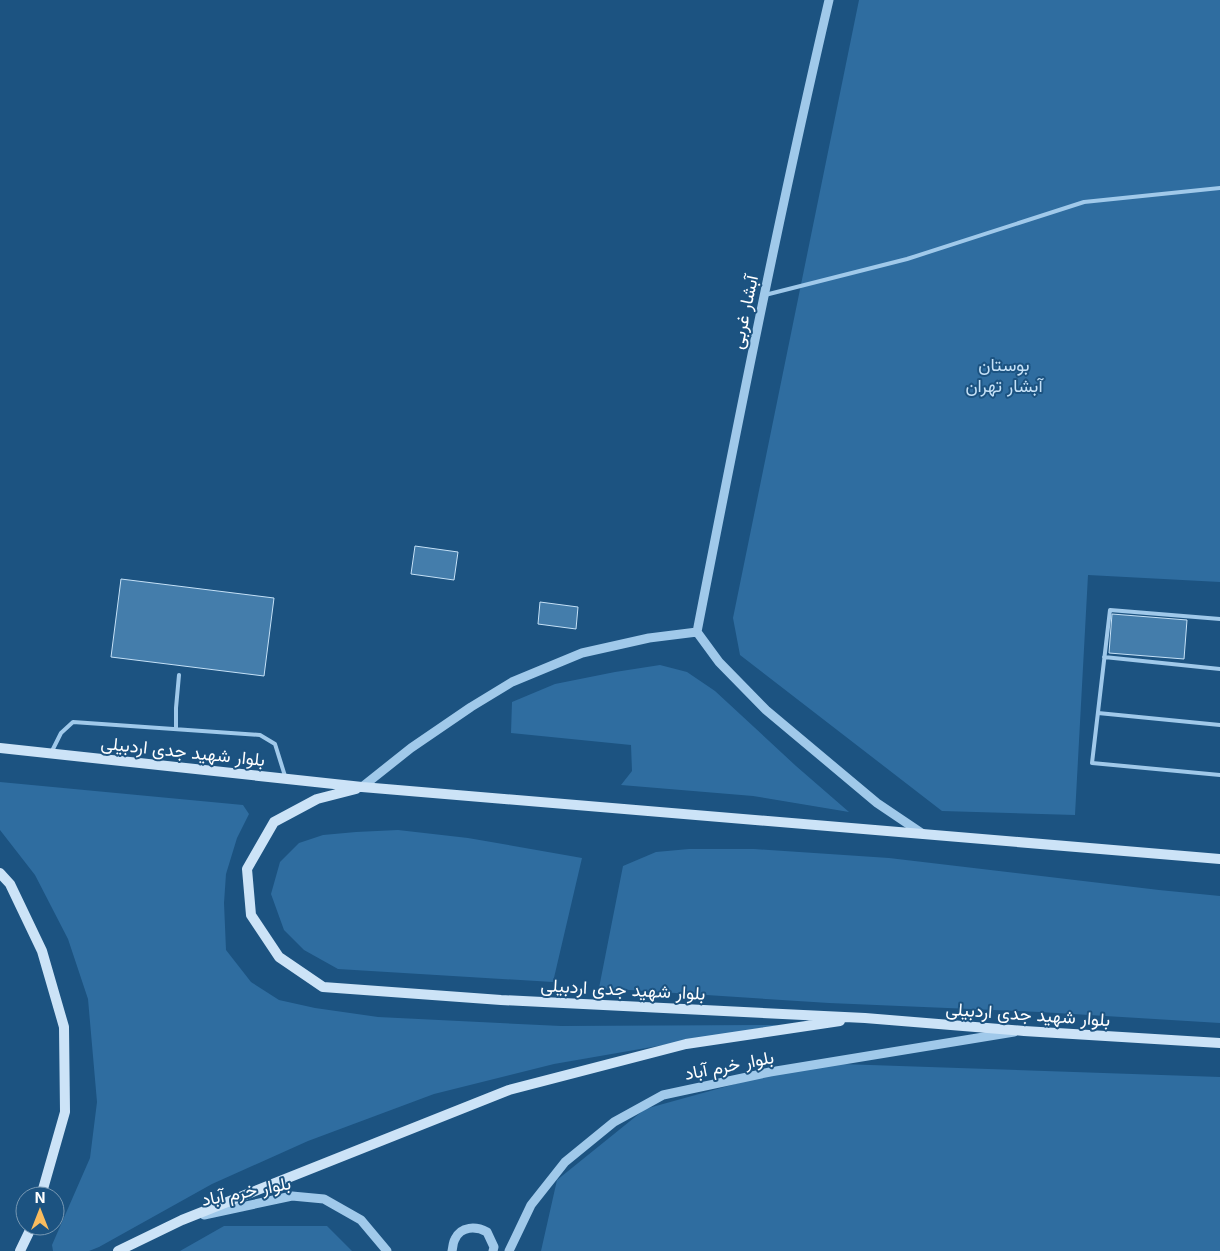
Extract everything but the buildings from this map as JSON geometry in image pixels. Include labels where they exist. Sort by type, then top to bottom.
[{"type":"main road","name":"بلوار شهید جدی اردبیلی","points":[[0,748],[362,787],[1220,860]]},
{"type":"main road","name":"بلوار شهید جدی اردبیلی","points":[[362,787],[317,800],[274,822],[247,870],[252,915],[278,956],[323,987],[501,1000],[865,1018],[1024,1031],[1220,1043]]},
{"type":"main road","points":[[0,873],[10,884],[42,951],[64,1027],[65,1112],[44,1186]]},
{"type":"main road","points":[[118,1251],[182,1220],[510,1090],[686,1044],[865,1018]]},
{"type":"main road","points":[[20,1251],[27,1236]]},
{"type":"street","name":"آبشار غربی","points":[[697,632],[764,295],[828,0]]},
{"type":"street","points":[[362,787],[411,748],[471,707],[512,682],[582,653],[649,638],[697,632],[719,662],[766,710],[877,803],[924,835]]},
{"type":"street","name":"بلوار خرم آباد","points":[[509,1251],[531,1205],[565,1162],[614,1122],[663,1095],[770,1072],[1024,1031]]},
{"type":"street","name":"بلوار خرم آباد","points":[[182,1220],[292,1196],[324,1199],[361,1220],[387,1251]]},
{"type":"street","points":[[452,1251],[455,1238],[465,1229],[478,1228],[487,1232],[494,1247],[493,1251]]},
{"type":"lane","points":[[764,295],[907,259],[1084,202],[1220,188]]},
{"type":"lane","points":[[1220,620],[1110,610],[1092,763],[1220,775]]},
{"type":"lane","points":[[1104,657],[1220,670]]},
{"type":"lane","points":[[176,729],[179,675]]},
{"type":"lane","points":[[1098,713],[1220,725]]},
{"type":"lane","points":[[51,753],[60,733],[73,722],[260,735],[275,744],[286,778]]},
{"type":"green space","name":"بوستان آبشار تهران","points":[[859,0],[1220,0],[1220,582],[1088,575],[1075,815],[942,811],[740,655],[733,618]]},
{"type":"green space","points":[[660,665],[687,672],[715,691],[849,812],[753,796],[621,785],[632,771],[631,745],[511,733],[512,702],[555,684]]},
{"type":"green space","points":[[0,782],[243,805],[249,814],[237,838],[226,874],[224,903],[226,950],[251,982],[279,1000],[315,1008],[378,1017],[561,1026],[779,1025],[554,1064],[434,1094],[308,1141],[212,1184],[99,1247],[89,1251],[53,1251],[52,1245],[56,1236],[65,1236],[65,1215],[90,1158],[97,1102],[88,999],[68,939],[35,875],[0,830]]},
{"type":"green space","points":[[398,830],[468,838],[582,858],[553,982],[338,969],[304,950],[284,930],[271,894],[280,862],[299,843],[323,835]]},
{"type":"green space","points":[[689,849],[754,849],[889,858],[1220,896],[1220,1023],[1040,1012],[829,1003],[599,988],[623,866],[656,852]]},
{"type":"green space","points":[[811,1063],[1220,1077],[1220,1251],[541,1251],[557,1180],[645,1109]]},
{"type":"green space","points":[[224,1226],[327,1226],[352,1251],[180,1251]]}]
